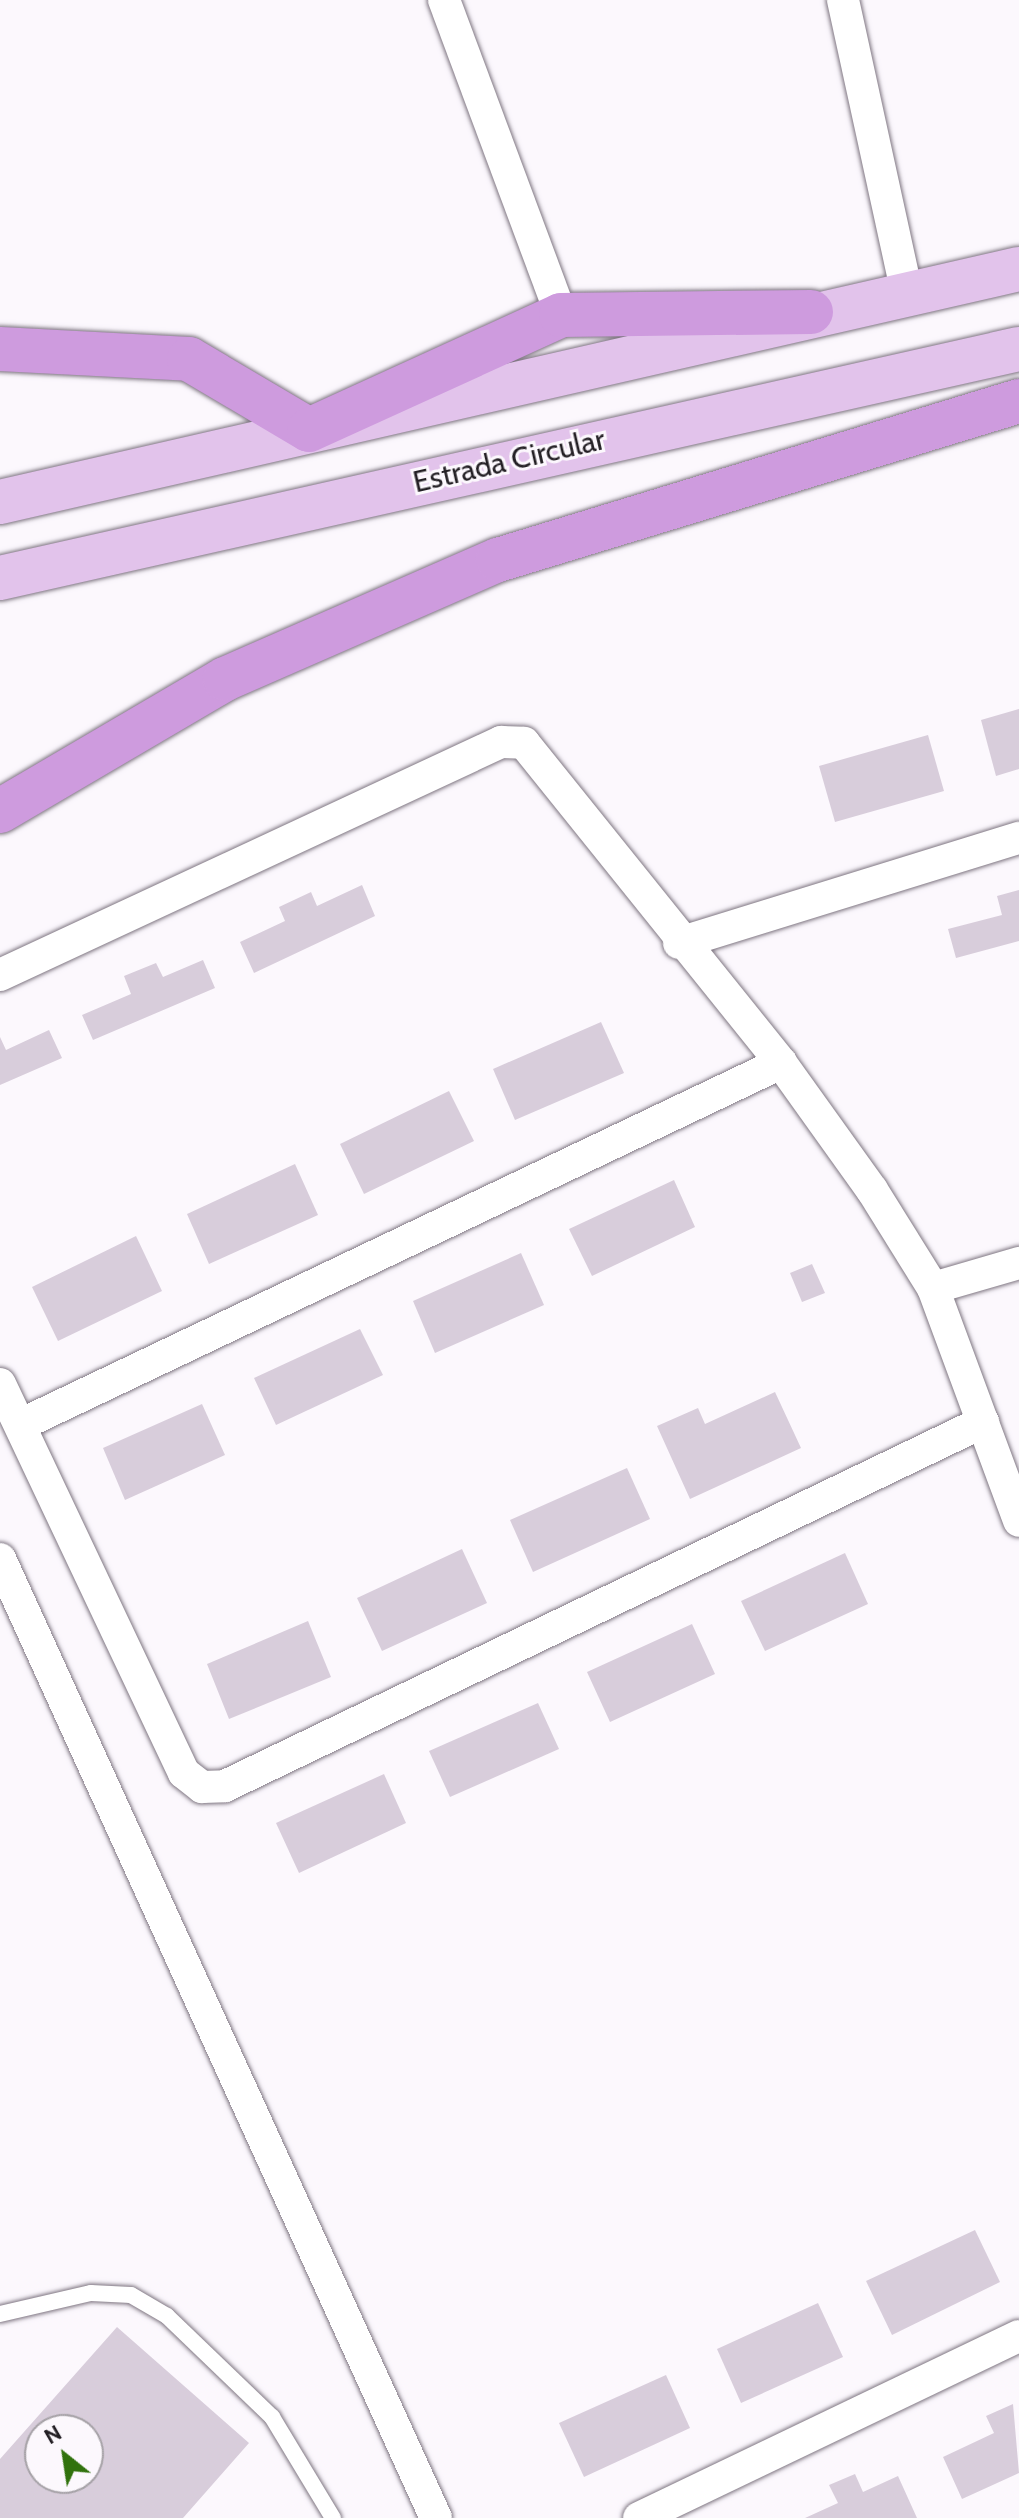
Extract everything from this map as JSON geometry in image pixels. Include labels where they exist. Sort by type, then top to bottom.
[{"type":"highway","points":[[0,349],[189,359],[309,430],[561,315],[811,312]]},
{"type":"highway","points":[[0,811],[225,679],[498,560],[1019,401]]},
{"type":"main road","points":[[0,502],[811,312],[1019,269]]},
{"type":"main road","name":"Estrada Circular","points":[[0,578],[1019,349]]},
{"type":"street","points":[[444,0],[561,315]]},
{"type":"street","points":[[843,0],[907,293]]},
{"type":"street","points":[[0,975],[514,741],[530,747],[679,943],[781,1063],[933,1288],[1019,1521]]},
{"type":"street","points":[[679,943],[1019,838]]},
{"type":"street","points":[[20,1425],[781,1063]]},
{"type":"street","points":[[933,1288],[1019,1263]]},
{"type":"street","points":[[0,1384],[184,1773],[202,1787],[225,1786],[983,1422]]},
{"type":"street","points":[[0,1559],[436,2518]]},
{"type":"street","points":[[639,2518],[1019,2336]]},
{"type":"lane","points":[[0,2314],[91,2293],[131,2295],[167,2316],[272,2417],[333,2518]]},
{"type":"building","points":[[1019,709],[1019,769],[996,776],[981,720]]},
{"type":"building","points":[[928,735],[944,791],[835,822],[819,766]]},
{"type":"building","points":[[362,885],[375,916],[254,973],[240,942],[285,921],[279,907],[311,892],[317,906]]},
{"type":"building","points":[[1019,890],[1019,941],[956,958],[948,929],[1002,915],[997,896]]},
{"type":"building","points":[[203,960],[215,988],[93,1040],[82,1015],[131,994],[124,976],[156,963],[163,977]]},
{"type":"building","points":[[601,1022],[624,1073],[515,1120],[493,1069]]},
{"type":"building","points":[[49,1030],[62,1058],[0,1085],[0,1037],[6,1050]]},
{"type":"building","points":[[449,1091],[474,1141],[364,1194],[340,1144]]},
{"type":"building","points":[[295,1164],[318,1215],[209,1264],[187,1214]]},
{"type":"building","points":[[674,1180],[695,1227],[592,1276],[569,1229]]},
{"type":"building","points":[[136,1236],[162,1291],[58,1341],[32,1287]]},
{"type":"building","points":[[521,1253],[544,1305],[435,1353],[413,1301]]},
{"type":"building","points":[[812,1264],[825,1293],[802,1302],[790,1273]]},
{"type":"building","points":[[360,1329],[383,1375],[276,1425],[254,1378]]},
{"type":"building","points":[[775,1392],[801,1448],[690,1499],[657,1426],[698,1408],[705,1424]]},
{"type":"building","points":[[202,1404],[225,1455],[125,1500],[103,1448]]},
{"type":"building","points":[[627,1468],[650,1519],[533,1572],[510,1520]]},
{"type":"building","points":[[462,1549],[487,1603],[382,1651],[357,1598]]},
{"type":"building","points":[[845,1553],[868,1604],[765,1651],[741,1601]]},
{"type":"building","points":[[308,1621],[331,1677],[229,1719],[207,1664]]},
{"type":"building","points":[[692,1624],[715,1674],[610,1722],[587,1672]]},
{"type":"building","points":[[538,1703],[559,1749],[450,1797],[429,1751]]},
{"type":"building","points":[[384,1774],[406,1823],[299,1873],[276,1823]]},
{"type":"building","points":[[975,2230],[1000,2282],[892,2335],[866,2281]]},
{"type":"building","points":[[818,2303],[843,2357],[741,2403],[717,2349]]},
{"type":"building","points":[[117,2327],[249,2443],[183,2518],[0,2518],[0,2459],[24,2432],[24,2494],[104,2494],[104,2414],[40,2414]]},
{"type":"building","points":[[666,2375],[690,2428],[584,2477],[559,2423]]},
{"type":"building","points":[[1013,2404],[1019,2473],[962,2499],[943,2457],[994,2433],[986,2416]]},
{"type":"building","points":[[855,2474],[863,2492],[898,2476],[917,2518],[805,2518],[838,2503],[829,2485]]}]
